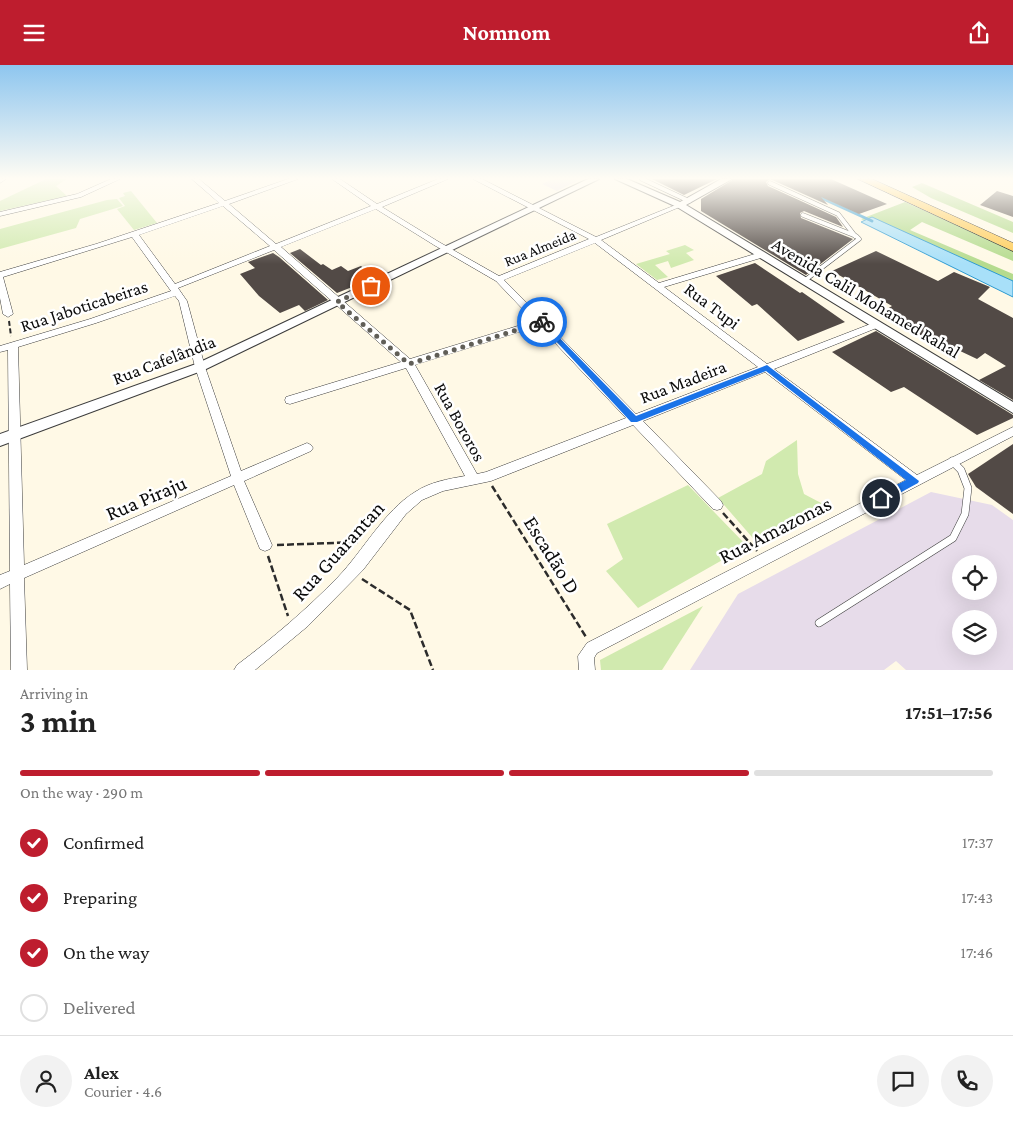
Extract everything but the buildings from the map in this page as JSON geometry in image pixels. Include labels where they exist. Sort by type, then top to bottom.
[{"type":"main road","points":[[925,207],[1013,247]]},
{"type":"main road","points":[[944,207],[1013,237]]},
{"type":"street","points":[[0,213],[27,207]]},
{"type":"street","points":[[8,314],[0,277],[214,207]]},
{"type":"street","name":"Rua Bororos","points":[[228,207],[409,364],[481,479]]},
{"type":"street","name":"Rua Jaboticabeiras","points":[[0,349],[93,321],[175,290],[275,247],[376,207]]},
{"type":"street","points":[[377,207],[499,279],[716,505]]},
{"type":"street","name":"Rua Tupi","points":[[530,207],[596,240],[914,481]]},
{"type":"street","name":"Rua Cafelândia","points":[[0,440],[200,367],[537,207]]},
{"type":"street","name":"Rua Almeida","points":[[499,279],[674,207]]},
{"type":"street","name":"Avenida Calil Mohamed Rahal","points":[[690,207],[761,255],[1013,408]]},
{"type":"street","points":[[134,234],[183,301],[200,367],[238,480],[265,545]]},
{"type":"street","points":[[659,286],[761,255]]},
{"type":"street","points":[[290,400],[542,322]]},
{"type":"street","name":"Rua Madeira","points":[[481,479],[876,325]]},
{"type":"street","points":[[13,345],[19,670]]},
{"type":"street","name":"Rua Amazonas","points":[[592,648],[1013,431]]},
{"type":"street","name":"Rua Piraju","points":[[0,582],[307,449]]},
{"type":"street","name":"Rua Guarantan","points":[[242,670],[292,630],[352,572],[383,533],[416,497],[430,488],[481,479]]},
{"type":"street","points":[[587,670],[586,656],[592,648]]},
{"type":"lane","points":[[804,281],[859,239],[838,214],[823,207]]},
{"type":"lane","points":[[803,215],[856,236]]},
{"type":"lane","points":[[819,623],[953,538],[965,514],[968,488],[961,470],[952,461]]},
{"type":"path","points":[[8,314],[13,345]]},
{"type":"path","name":"Escadão D","points":[[481,479],[592,648]]},
{"type":"path","points":[[716,505],[764,558]]},
{"type":"path","points":[[292,630],[265,545],[355,543],[383,533]]},
{"type":"path","points":[[352,572],[410,610],[433,670]]},
{"type":"shaded area","points":[[931,492],[992,505],[1013,520],[1013,670],[906,670],[896,661],[884,670],[690,670],[738,594]]},
{"type":"green space","points":[[0,207],[17,207],[0,211]]},
{"type":"green space","points":[[80,207],[119,207],[80,219],[76,228],[0,249],[0,229]]},
{"type":"green space","points":[[144,207],[157,223],[134,230],[117,209]]},
{"type":"green space","points":[[891,207],[917,207],[1013,250],[1013,261],[922,222],[910,230],[1013,274],[1013,297],[861,219]]},
{"type":"green space","points":[[953,207],[979,207],[1013,222],[1013,233]]},
{"type":"green space","points":[[685,245],[694,250],[686,253],[694,260],[671,268],[668,261],[655,265],[668,277],[657,280],[636,264],[670,254],[666,251]]},
{"type":"green space","points":[[797,440],[798,474],[804,494],[823,504],[758,544],[718,498],[762,474],[766,461]]},
{"type":"green space","points":[[688,485],[747,546],[638,608],[606,571],[623,559],[607,524]]},
{"type":"green space","points":[[703,606],[662,670],[601,670],[600,660]]},
{"type":"water","points":[[872,217],[1013,281],[1013,297],[861,222]]},
{"type":"waterway","points":[[842,207],[872,221]]},
{"type":"way so far","points":[[371,286],[337,302],[409,364],[542,322]]},
{"type":"route","points":[[542,322],[634,420],[767,368],[914,481],[881,498]]}]
